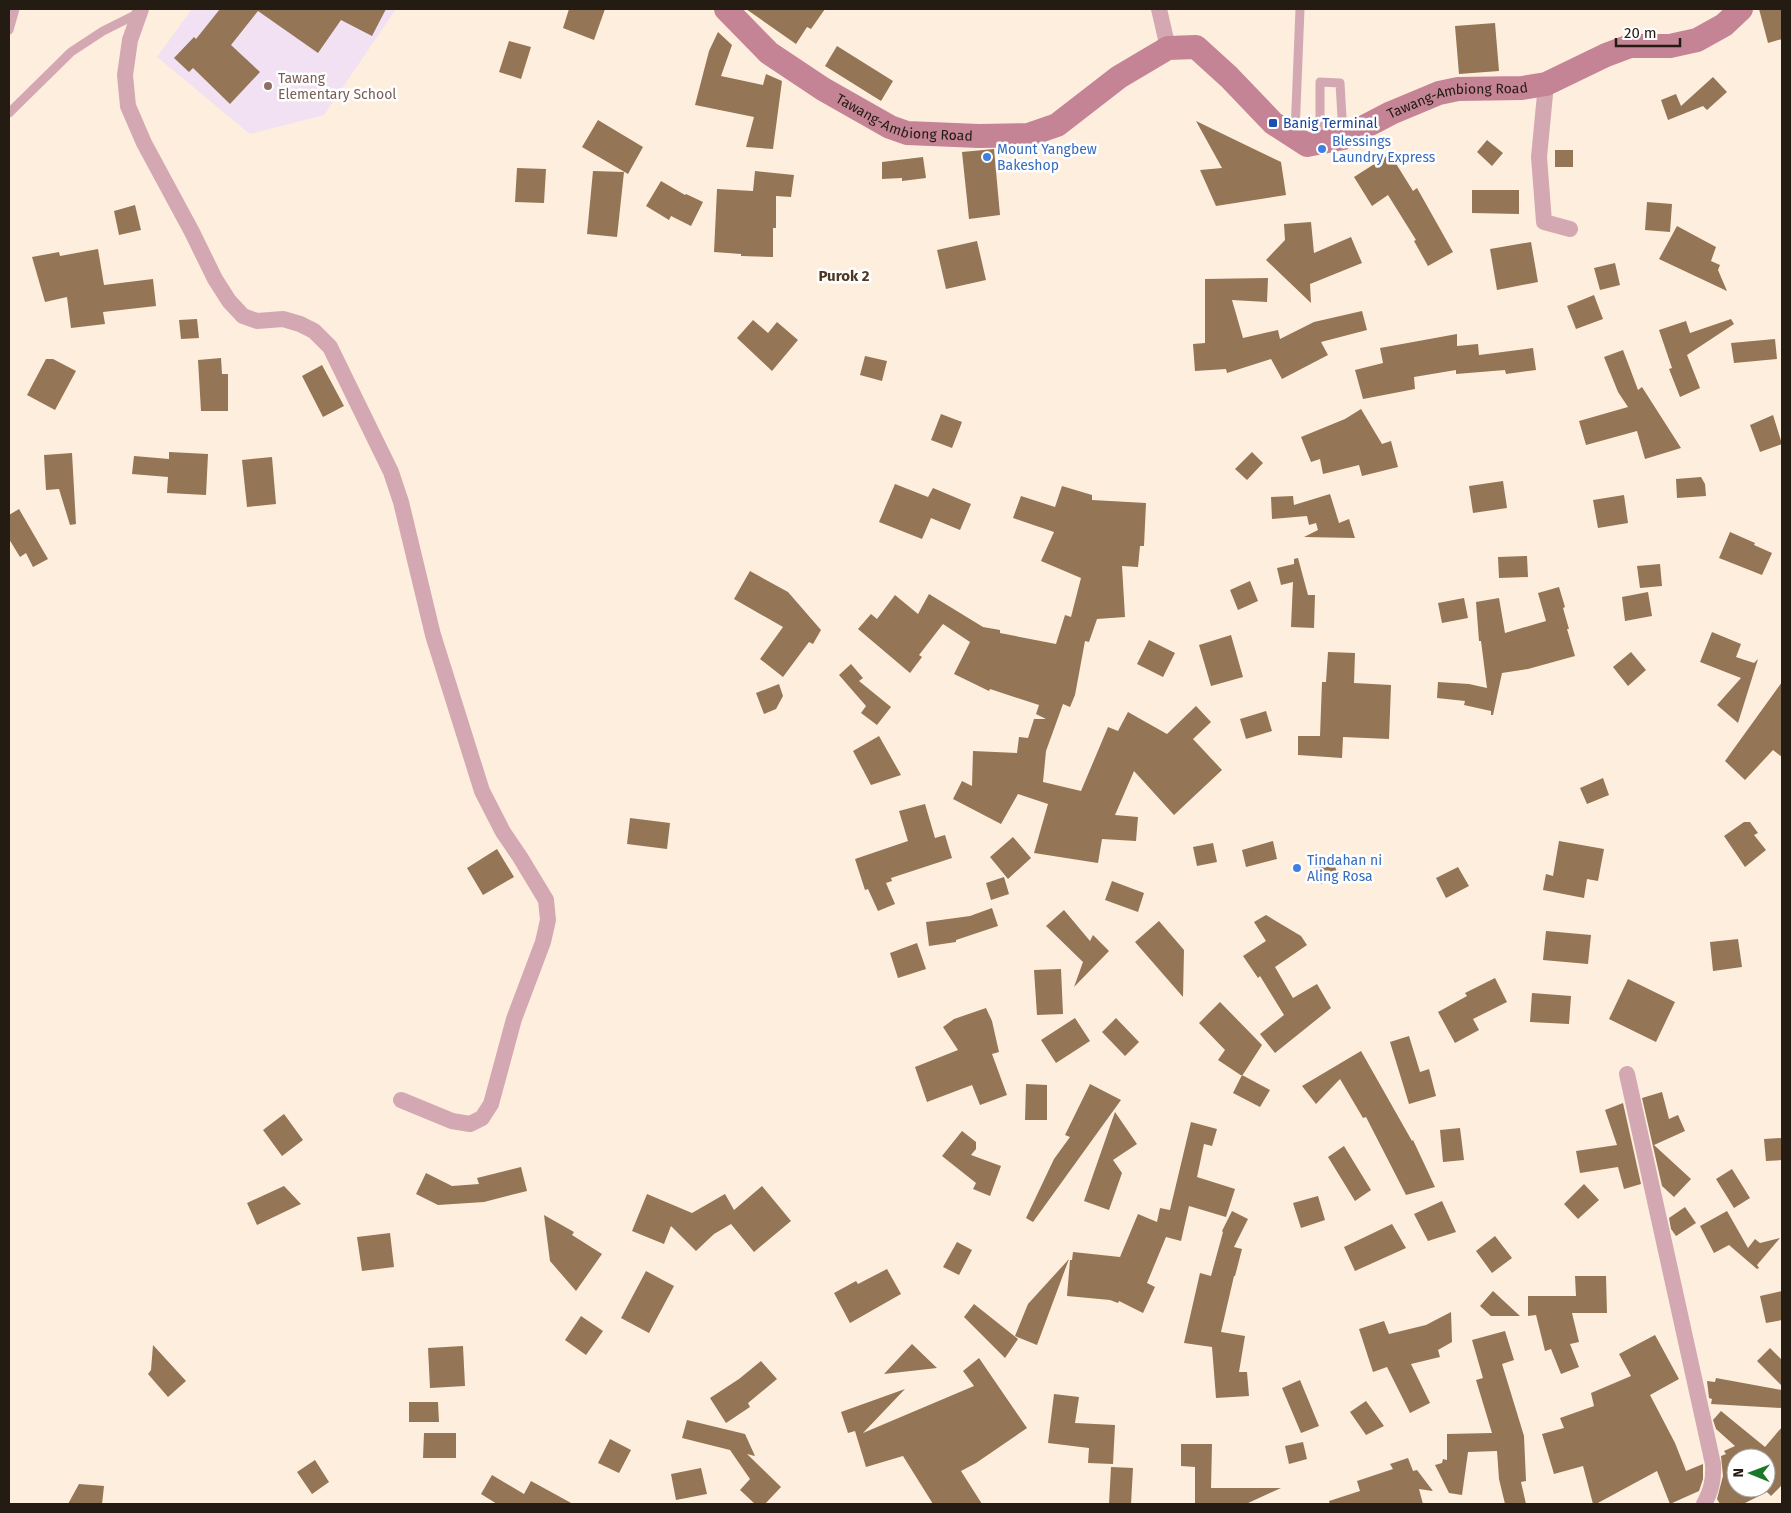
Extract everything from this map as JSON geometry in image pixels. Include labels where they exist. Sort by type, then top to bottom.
[{"type":"main road","name":"Tawang-Ambiong Road","points":[[726,9],[769,53],[824,89],[883,123],[908,133],[978,136],[1028,135],[1057,125],[1119,77],[1168,48],[1196,48],[1228,77],[1273,123],[1307,145],[1343,138],[1392,113],[1439,93],[1458,89],[1522,88],[1546,84],[1606,55],[1630,46],[1670,46],[1697,40],[1724,25],[1741,9]]},
{"type":"street","points":[[1159,9],[1168,48]]},
{"type":"street","points":[[140,11],[130,40],[125,75],[128,106],[144,143],[184,216],[215,279],[229,301],[243,316],[257,321],[282,320],[300,324],[314,331],[330,347],[391,472],[401,502],[433,635],[482,791],[503,832],[546,900],[548,920],[544,942],[514,1019],[490,1104],[482,1118],[470,1124],[452,1121],[401,1100]]},
{"type":"street","points":[[1546,84],[1539,157],[1544,222],[1570,229]]},
{"type":"street","points":[[1626,1074],[1713,1464],[1714,1478],[1711,1492],[1704,1504]]},
{"type":"lane","points":[[9,30],[14,9]]},
{"type":"lane","points":[[1295,139],[1300,9]]},
{"type":"lane","points":[[9,113],[71,52],[103,31],[140,11]]},
{"type":"lane","points":[[1320,143],[1320,82],[1340,83],[1343,138]]},
{"type":"shaded area","name":"Tawang Elementary School","points":[[192,9],[396,9],[324,115],[250,134],[157,57]]},
{"type":"building","points":[[220,9],[386,9],[372,36],[341,20],[318,53],[258,11],[231,45],[260,72],[230,104],[193,68],[189,72],[174,58],[194,37],[196,39]]},
{"type":"building","points":[[569,9],[605,9],[594,40],[563,28]]},
{"type":"building","points":[[746,9],[825,9],[811,29],[807,27],[796,44]]},
{"type":"building","points":[[1759,9],[1782,9],[1782,39],[1768,43]]},
{"type":"building","points":[[1495,23],[1499,71],[1459,74],[1455,26]]},
{"type":"building","points":[[718,32],[732,45],[721,76],[763,85],[766,74],[782,81],[773,149],[746,147],[754,117],[695,105],[709,51]]},
{"type":"building","points":[[509,41],[531,47],[521,79],[499,72]]},
{"type":"building","points":[[837,46],[893,81],[881,101],[825,66]]},
{"type":"building","points":[[1713,77],[1727,92],[1707,110],[1703,106],[1668,120],[1661,100],[1676,94],[1681,106]]},
{"type":"building","points":[[598,120],[643,147],[628,174],[582,147]]},
{"type":"building","points":[[1196,121],[1281,162],[1286,195],[1216,206],[1200,170],[1222,168]]},
{"type":"building","points":[[1487,140],[1503,153],[1492,166],[1477,152]]},
{"type":"building","points":[[994,149],[1000,215],[969,219],[962,152]]},
{"type":"building","points":[[1555,150],[1573,150],[1573,167],[1555,167]]},
{"type":"building","points":[[1390,154],[1413,191],[1417,188],[1453,252],[1428,266],[1414,241],[1416,240],[1388,195],[1372,206],[1354,177]]},
{"type":"building","points":[[923,157],[926,178],[902,181],[902,178],[882,179],[882,162]]},
{"type":"building","points":[[517,168],[546,169],[544,203],[515,202]]},
{"type":"building","points":[[593,171],[624,172],[617,237],[587,234]]},
{"type":"building","points":[[755,171],[794,175],[791,197],[776,196],[776,228],[773,228],[773,257],[741,256],[741,254],[714,252],[717,189],[753,191]]},
{"type":"building","points":[[661,181],[685,195],[703,202],[691,226],[671,216],[669,220],[646,206]]},
{"type":"building","points":[[1472,190],[1519,190],[1519,214],[1472,213]]},
{"type":"building","points":[[1647,202],[1672,204],[1670,232],[1645,230]]},
{"type":"building","points":[[135,205],[141,230],[119,235],[114,211]]},
{"type":"building","points":[[1311,222],[1314,253],[1351,237],[1362,263],[1310,284],[1311,303],[1266,260],[1285,240],[1284,224]]},
{"type":"building","points":[[1677,226],[1716,247],[1711,261],[1720,265],[1718,270],[1727,291],[1659,259]]},
{"type":"building","points":[[977,241],[986,280],[946,289],[937,250]]},
{"type":"building","points":[[1531,242],[1538,282],[1497,290],[1490,249]]},
{"type":"building","points":[[98,249],[104,285],[153,279],[156,306],[103,312],[105,324],[71,328],[67,297],[45,302],[32,257],[59,252],[60,256]]},
{"type":"building","points":[[1615,263],[1620,285],[1600,290],[1594,268]]},
{"type":"building","points":[[1268,278],[1267,302],[1232,300],[1243,338],[1278,330],[1280,339],[1314,322],[1362,311],[1367,330],[1321,342],[1328,355],[1282,379],[1271,359],[1227,373],[1226,369],[1195,371],[1193,344],[1205,343],[1205,279]]},
{"type":"building","points":[[1594,295],[1603,319],[1576,329],[1567,306]]},
{"type":"building","points":[[197,319],[199,338],[181,339],[179,320]]},
{"type":"building","points":[[1731,319],[1734,324],[1687,355],[1700,388],[1680,397],[1669,369],[1672,368],[1659,330],[1686,321],[1690,333]]},
{"type":"building","points":[[753,320],[768,333],[777,322],[798,340],[772,371],[737,338]]},
{"type":"building","points":[[1457,334],[1457,346],[1478,344],[1479,355],[1533,348],[1536,370],[1506,374],[1505,370],[1456,374],[1456,370],[1414,377],[1415,389],[1363,399],[1355,370],[1383,363],[1380,348]]},
{"type":"building","points":[[1775,339],[1777,359],[1734,363],[1731,343]]},
{"type":"building","points":[[1623,350],[1638,390],[1642,387],[1681,448],[1645,459],[1637,431],[1586,445],[1579,421],[1628,407],[1618,392],[1604,357]]},
{"type":"building","points":[[865,356],[887,361],[882,381],[860,375]]},
{"type":"building","points":[[221,358],[222,374],[228,374],[228,411],[201,411],[198,360]]},
{"type":"building","points":[[46,359],[53,359],[76,371],[55,410],[27,395]]},
{"type":"building","points":[[322,365],[344,406],[323,417],[302,376]]},
{"type":"building","points":[[1361,409],[1382,444],[1391,441],[1398,467],[1362,476],[1359,465],[1323,474],[1320,459],[1311,462],[1301,437],[1345,419]]},
{"type":"building","points":[[941,414],[962,422],[952,448],[931,440]]},
{"type":"building","points":[[1773,415],[1782,444],[1760,452],[1750,425]]},
{"type":"building","points":[[169,452],[208,454],[206,495],[167,493],[168,477],[132,474],[134,456],[169,459]]},
{"type":"building","points":[[1252,452],[1263,463],[1247,480],[1235,469]]},
{"type":"building","points":[[72,453],[76,524],[70,525],[59,489],[46,490],[44,455]]},
{"type":"building","points":[[272,457],[276,504],[247,507],[242,460]]},
{"type":"building","points":[[1701,477],[1705,484],[1706,496],[1677,498],[1676,479]]},
{"type":"building","points":[[1503,481],[1507,508],[1473,513],[1469,486]]},
{"type":"building","points":[[895,484],[928,497],[933,488],[971,504],[960,530],[931,518],[922,539],[879,522]]},
{"type":"building","points":[[1062,486],[1092,495],[1092,500],[1146,503],[1144,546],[1140,546],[1138,567],[1122,566],[1125,617],[1097,619],[1089,642],[1085,641],[1075,695],[1070,707],[1063,704],[1046,751],[1043,782],[1081,791],[1108,727],[1118,731],[1128,712],[1167,734],[1196,706],[1211,722],[1193,739],[1222,770],[1174,815],[1134,771],[1115,815],[1138,817],[1136,841],[1102,839],[1098,863],[1034,853],[1048,804],[1018,794],[1001,824],[953,799],[962,781],[972,786],[973,751],[1017,753],[1019,737],[1028,738],[1034,719],[1046,719],[1036,714],[1039,705],[990,689],[989,691],[954,674],[970,642],[943,624],[919,655],[922,657],[910,673],[858,629],[871,614],[877,619],[895,595],[918,614],[929,594],[983,627],[1000,630],[1000,633],[1056,644],[1065,615],[1071,617],[1081,578],[1041,561],[1054,532],[1013,518],[1021,496],[1055,507]]},
{"type":"building","points":[[1330,494],[1339,523],[1349,519],[1355,538],[1304,537],[1318,530],[1316,523],[1309,525],[1307,516],[1272,519],[1271,497],[1293,496],[1294,505]]},
{"type":"building","points":[[1624,495],[1628,523],[1598,528],[1593,500]]},
{"type":"building","points":[[19,509],[48,559],[33,567],[26,553],[20,557],[9,539],[9,515]]},
{"type":"building","points":[[1730,532],[1772,553],[1762,575],[1719,558]]},
{"type":"building","points":[[1527,556],[1528,577],[1499,578],[1498,557]]},
{"type":"building","points":[[1298,558],[1308,595],[1315,595],[1314,628],[1291,627],[1293,582],[1281,585],[1277,568],[1294,564],[1294,559]]},
{"type":"building","points":[[1660,564],[1662,586],[1640,588],[1637,566]]},
{"type":"building","points":[[750,571],[788,592],[821,630],[813,644],[809,642],[783,677],[760,659],[783,627],[734,599]]},
{"type":"building","points":[[1250,581],[1258,601],[1238,610],[1230,590]]},
{"type":"building","points":[[1559,587],[1565,607],[1563,608],[1569,629],[1567,629],[1575,656],[1528,669],[1502,673],[1493,715],[1491,715],[1491,711],[1464,705],[1465,701],[1437,698],[1438,682],[1469,684],[1487,688],[1481,641],[1479,641],[1476,602],[1499,598],[1505,633],[1546,621],[1538,593]]},
{"type":"building","points":[[1648,592],[1652,616],[1625,621],[1622,597]]},
{"type":"building","points":[[1464,598],[1468,618],[1442,623],[1438,603]]},
{"type":"building","points":[[1712,632],[1741,644],[1736,657],[1754,663],[1758,659],[1738,723],[1717,705],[1741,678],[1700,662]]},
{"type":"building","points":[[1231,635],[1243,677],[1211,686],[1199,645]]},
{"type":"building","points":[[1149,640],[1175,653],[1163,677],[1137,664]]},
{"type":"building","points":[[1328,652],[1355,653],[1354,683],[1391,685],[1389,739],[1343,737],[1342,758],[1298,755],[1298,736],[1320,736],[1322,682],[1326,682]]},
{"type":"building","points":[[1631,652],[1646,670],[1628,686],[1613,667]]},
{"type":"building","points":[[851,664],[863,678],[859,681],[891,707],[877,725],[861,713],[866,706],[839,675]]},
{"type":"building","points":[[1782,682],[1782,757],[1773,750],[1745,780],[1725,761]]},
{"type":"building","points":[[779,684],[783,696],[776,709],[764,714],[756,693]]},
{"type":"building","points":[[1266,711],[1272,731],[1246,739],[1240,719]]},
{"type":"building","points":[[879,736],[901,775],[871,785],[853,751]]},
{"type":"building","points":[[1603,778],[1609,795],[1587,804],[1580,788]]},
{"type":"building","points":[[925,804],[935,838],[945,835],[952,858],[891,878],[892,881],[886,883],[895,904],[878,911],[868,889],[865,890],[855,859],[908,841],[899,811]]},
{"type":"building","points":[[630,818],[670,823],[667,849],[627,844]]},
{"type":"building","points":[[1744,822],[1750,822],[1758,833],[1754,835],[1766,850],[1745,867],[1724,836]]},
{"type":"building","points":[[1013,837],[1031,858],[1008,879],[990,857]]},
{"type":"building","points":[[1273,841],[1277,859],[1246,867],[1242,850]]},
{"type":"building","points":[[1559,841],[1604,849],[1598,881],[1587,879],[1584,898],[1543,890],[1546,874],[1553,876]]},
{"type":"building","points":[[1213,843],[1217,862],[1197,866],[1193,847]]},
{"type":"building","points":[[497,849],[514,877],[483,895],[467,868]]},
{"type":"building","points":[[1332,860],[1339,876],[1321,884],[1314,868]]},
{"type":"building","points":[[1458,867],[1469,886],[1446,898],[1436,878]]},
{"type":"building","points":[[1004,877],[1009,894],[991,900],[986,883]]},
{"type":"building","points":[[1112,881],[1144,893],[1138,912],[1105,900]]},
{"type":"building","points":[[992,908],[998,926],[956,940],[956,942],[929,946],[926,922],[970,916]]},
{"type":"building","points":[[1064,910],[1090,941],[1093,935],[1109,951],[1074,987],[1083,962],[1046,926]]},
{"type":"building","points":[[1266,915],[1301,936],[1307,945],[1275,967],[1293,998],[1317,984],[1331,1008],[1275,1053],[1260,1034],[1284,1015],[1260,976],[1258,978],[1243,956],[1266,941],[1254,922]]},
{"type":"building","points":[[1159,921],[1184,950],[1183,997],[1135,942]]},
{"type":"building","points":[[1546,931],[1591,935],[1588,964],[1543,960]]},
{"type":"building","points":[[1738,939],[1742,967],[1713,971],[1710,942]]},
{"type":"building","points":[[917,943],[926,969],[898,978],[890,953]]},
{"type":"building","points":[[1061,969],[1063,1014],[1037,1015],[1034,970]]},
{"type":"building","points":[[1495,978],[1507,1002],[1473,1019],[1479,1030],[1455,1043],[1438,1012],[1467,996],[1465,993]]},
{"type":"building","points":[[1628,979],[1675,1002],[1656,1042],[1609,1019]]},
{"type":"building","points":[[1532,993],[1571,996],[1569,1024],[1530,1022]]},
{"type":"building","points":[[1220,1002],[1262,1045],[1242,1076],[1218,1060],[1225,1050],[1199,1023]]},
{"type":"building","points":[[986,1008],[992,1021],[999,1052],[992,1054],[1007,1095],[980,1105],[972,1085],[927,1102],[915,1067],[958,1050],[943,1027],[954,1019]]},
{"type":"building","points":[[1075,1018],[1090,1041],[1056,1063],[1041,1040]]},
{"type":"building","points":[[1116,1018],[1139,1042],[1125,1056],[1102,1032]]},
{"type":"building","points":[[1409,1036],[1420,1072],[1429,1069],[1436,1096],[1409,1104],[1390,1042]]},
{"type":"building","points":[[1361,1051],[1413,1140],[1435,1187],[1406,1195],[1366,1117],[1363,1118],[1340,1079],[1316,1104],[1302,1086]]},
{"type":"building","points":[[1242,1075],[1270,1090],[1260,1107],[1233,1093]]},
{"type":"building","points":[[1026,1084],[1047,1085],[1047,1120],[1025,1120]]},
{"type":"building","points":[[1090,1084],[1121,1100],[1033,1222],[1026,1218],[1054,1159],[1070,1137],[1065,1135]]},
{"type":"building","points":[[1662,1092],[1669,1119],[1678,1115],[1685,1131],[1654,1145],[1691,1179],[1674,1197],[1662,1186],[1642,1098]]},
{"type":"building","points":[[1623,1103],[1641,1184],[1624,1189],[1618,1167],[1580,1173],[1576,1151],[1617,1145],[1605,1110]]},
{"type":"building","points":[[1115,1112],[1137,1144],[1113,1160],[1122,1173],[1109,1210],[1084,1201]]},
{"type":"building","points":[[284,1114],[303,1140],[282,1156],[263,1130]]},
{"type":"building","points":[[1191,1122],[1217,1129],[1212,1146],[1204,1144],[1197,1177],[1235,1189],[1226,1217],[1189,1206],[1181,1241],[1166,1237],[1147,1283],[1155,1287],[1143,1313],[1119,1301],[1118,1303],[1110,1300],[1067,1296],[1070,1260],[1072,1260],[1073,1252],[1120,1257],[1138,1214],[1157,1222],[1160,1208],[1170,1210]]},
{"type":"building","points":[[1460,1128],[1464,1160],[1443,1162],[1440,1130]]},
{"type":"building","points":[[962,1131],[976,1142],[976,1149],[971,1155],[1001,1166],[990,1196],[973,1189],[976,1183],[942,1156]]},
{"type":"building","points":[[1782,1138],[1782,1160],[1766,1161],[1764,1139]]},
{"type":"building","points":[[1344,1146],[1371,1190],[1355,1201],[1328,1157]]},
{"type":"building","points":[[521,1167],[527,1191],[484,1202],[438,1205],[416,1194],[426,1173],[452,1186],[479,1184],[477,1178]]},
{"type":"building","points":[[1732,1169],[1750,1198],[1734,1208],[1716,1179]]},
{"type":"building","points":[[1584,1184],[1599,1200],[1578,1219],[1564,1204]]},
{"type":"building","points":[[284,1186],[301,1204],[257,1225],[247,1203]]},
{"type":"building","points":[[762,1186],[791,1221],[754,1252],[731,1224],[714,1234],[696,1251],[671,1226],[664,1244],[632,1231],[647,1194],[692,1213],[725,1194],[734,1210]]},
{"type":"building","points":[[1318,1196],[1325,1220],[1301,1228],[1293,1203]]},
{"type":"building","points":[[1442,1201],[1456,1232],[1428,1241],[1414,1214]]},
{"type":"building","points":[[1685,1207],[1696,1223],[1676,1236],[1671,1229],[1669,1218]]},
{"type":"building","points":[[1232,1211],[1248,1219],[1234,1247],[1242,1249],[1221,1332],[1245,1336],[1239,1372],[1247,1372],[1249,1396],[1216,1398],[1212,1347],[1184,1343],[1200,1273],[1211,1276],[1222,1231]]},
{"type":"building","points":[[1727,1211],[1748,1248],[1755,1239],[1760,1243],[1780,1238],[1757,1265],[1759,1268],[1757,1269],[1729,1245],[1714,1253],[1700,1226]]},
{"type":"building","points":[[544,1215],[574,1232],[572,1235],[602,1254],[576,1291],[550,1261]]},
{"type":"building","points":[[1392,1224],[1406,1248],[1355,1271],[1344,1247]]},
{"type":"building","points":[[390,1233],[394,1267],[362,1271],[357,1237]]},
{"type":"building","points":[[1495,1236],[1512,1258],[1492,1273],[1476,1251]]},
{"type":"building","points":[[957,1242],[972,1250],[959,1275],[943,1267]]},
{"type":"building","points":[[1069,1259],[1037,1345],[1015,1336],[1028,1304]]},
{"type":"building","points":[[887,1269],[901,1294],[850,1323],[834,1293],[856,1281],[858,1284]]},
{"type":"building","points":[[646,1271],[674,1286],[649,1333],[621,1318]]},
{"type":"building","points":[[1575,1276],[1606,1276],[1607,1313],[1572,1313],[1579,1342],[1570,1344],[1579,1367],[1561,1374],[1551,1349],[1545,1351],[1536,1315],[1528,1316],[1528,1296],[1576,1296]]},
{"type":"building","points":[[1493,1291],[1520,1316],[1491,1316],[1480,1306]]},
{"type":"building","points":[[1782,1291],[1782,1320],[1766,1323],[1760,1296]]},
{"type":"building","points":[[974,1304],[1018,1339],[1005,1358],[964,1317]]},
{"type":"building","points":[[1451,1312],[1452,1342],[1438,1350],[1440,1357],[1411,1364],[1430,1403],[1410,1413],[1387,1367],[1373,1372],[1359,1329],[1384,1321],[1389,1334],[1426,1325]]},
{"type":"building","points":[[581,1316],[603,1331],[586,1355],[565,1340]]},
{"type":"building","points":[[1505,1331],[1514,1360],[1502,1364],[1524,1436],[1526,1481],[1521,1482],[1526,1504],[1505,1504],[1499,1479],[1497,1451],[1468,1452],[1462,1495],[1449,1493],[1435,1465],[1442,1463],[1443,1459],[1447,1460],[1447,1434],[1492,1433],[1476,1380],[1483,1378],[1472,1340]]},
{"type":"building","points":[[1655,1335],[1679,1379],[1650,1395],[1675,1443],[1686,1471],[1703,1464],[1703,1479],[1699,1491],[1670,1504],[1657,1471],[1593,1504],[1583,1466],[1554,1474],[1542,1434],[1564,1428],[1560,1418],[1594,1406],[1591,1393],[1631,1376],[1619,1354]]},
{"type":"building","points":[[912,1344],[937,1368],[884,1374]]},
{"type":"building","points":[[153,1345],[186,1381],[168,1397],[148,1374],[151,1370]]},
{"type":"building","points":[[463,1346],[465,1386],[430,1388],[428,1348]]},
{"type":"building","points":[[1770,1348],[1782,1360],[1782,1386],[1757,1361]]},
{"type":"building","points":[[979,1358],[1027,1428],[961,1471],[982,1504],[933,1504],[903,1456],[866,1467],[855,1431],[848,1433],[841,1412],[905,1389],[863,1433],[974,1386],[963,1371]]},
{"type":"building","points":[[761,1361],[777,1379],[748,1403],[750,1407],[726,1423],[710,1398],[739,1379]]},
{"type":"building","points":[[1716,1378],[1782,1390],[1782,1408],[1711,1404],[1712,1399],[1709,1398],[1707,1381],[1715,1382]]},
{"type":"building","points":[[1300,1380],[1319,1426],[1301,1433],[1282,1388]]},
{"type":"building","points":[[1054,1394],[1079,1397],[1075,1423],[1115,1425],[1113,1464],[1088,1463],[1089,1448],[1048,1443]]},
{"type":"building","points":[[1366,1401],[1384,1426],[1366,1435],[1350,1412]]},
{"type":"building","points":[[409,1402],[438,1402],[439,1422],[409,1422]]},
{"type":"building","points":[[1721,1411],[1765,1447],[1782,1427],[1782,1485],[1776,1491],[1776,1448],[1731,1448],[1735,1446],[1716,1429],[1713,1420]]},
{"type":"building","points":[[687,1420],[745,1434],[755,1456],[747,1454],[781,1487],[765,1504],[755,1504],[740,1490],[750,1479],[730,1450],[682,1438]]},
{"type":"building","points":[[424,1433],[456,1433],[456,1458],[423,1458]]},
{"type":"building","points":[[610,1439],[631,1450],[619,1473],[598,1463]]},
{"type":"building","points":[[1303,1442],[1307,1459],[1289,1464],[1285,1446]]},
{"type":"building","points":[[1181,1444],[1212,1444],[1211,1488],[1281,1488],[1246,1504],[1195,1504],[1195,1467],[1181,1466]]},
{"type":"building","points":[[1726,1454],[1726,1498],[1755,1498],[1743,1504],[1720,1504],[1717,1499],[1723,1476],[1721,1456]]},
{"type":"building","points":[[1408,1458],[1413,1471],[1417,1470],[1433,1491],[1419,1489],[1423,1504],[1330,1504],[1329,1501],[1360,1491],[1357,1481],[1393,1469],[1390,1464]]},
{"type":"building","points":[[315,1460],[329,1482],[312,1494],[297,1472]]},
{"type":"building","points":[[1111,1467],[1133,1468],[1131,1504],[1109,1504]]},
{"type":"building","points":[[701,1468],[707,1494],[676,1500],[671,1474]]},
{"type":"building","points":[[492,1475],[524,1494],[531,1481],[573,1504],[497,1504],[481,1494]]},
{"type":"building","points":[[79,1484],[104,1486],[102,1504],[68,1504]]},
{"type":"place","name":"Tawang Elementary School","points":[[268,86]]},
{"type":"place","name":"Banig Terminal","points":[[1273,123]]},
{"type":"place","name":"Blessings Laundry Express","points":[[1322,149]]},
{"type":"place","name":"Mount Yangbew Bakeshop","points":[[987,157]]},
{"type":"place","name":"Tindahan ni Aling Rosa","points":[[1297,868]]},
{"type":"district","name":"Purok 2","points":[[844,276]]}]
